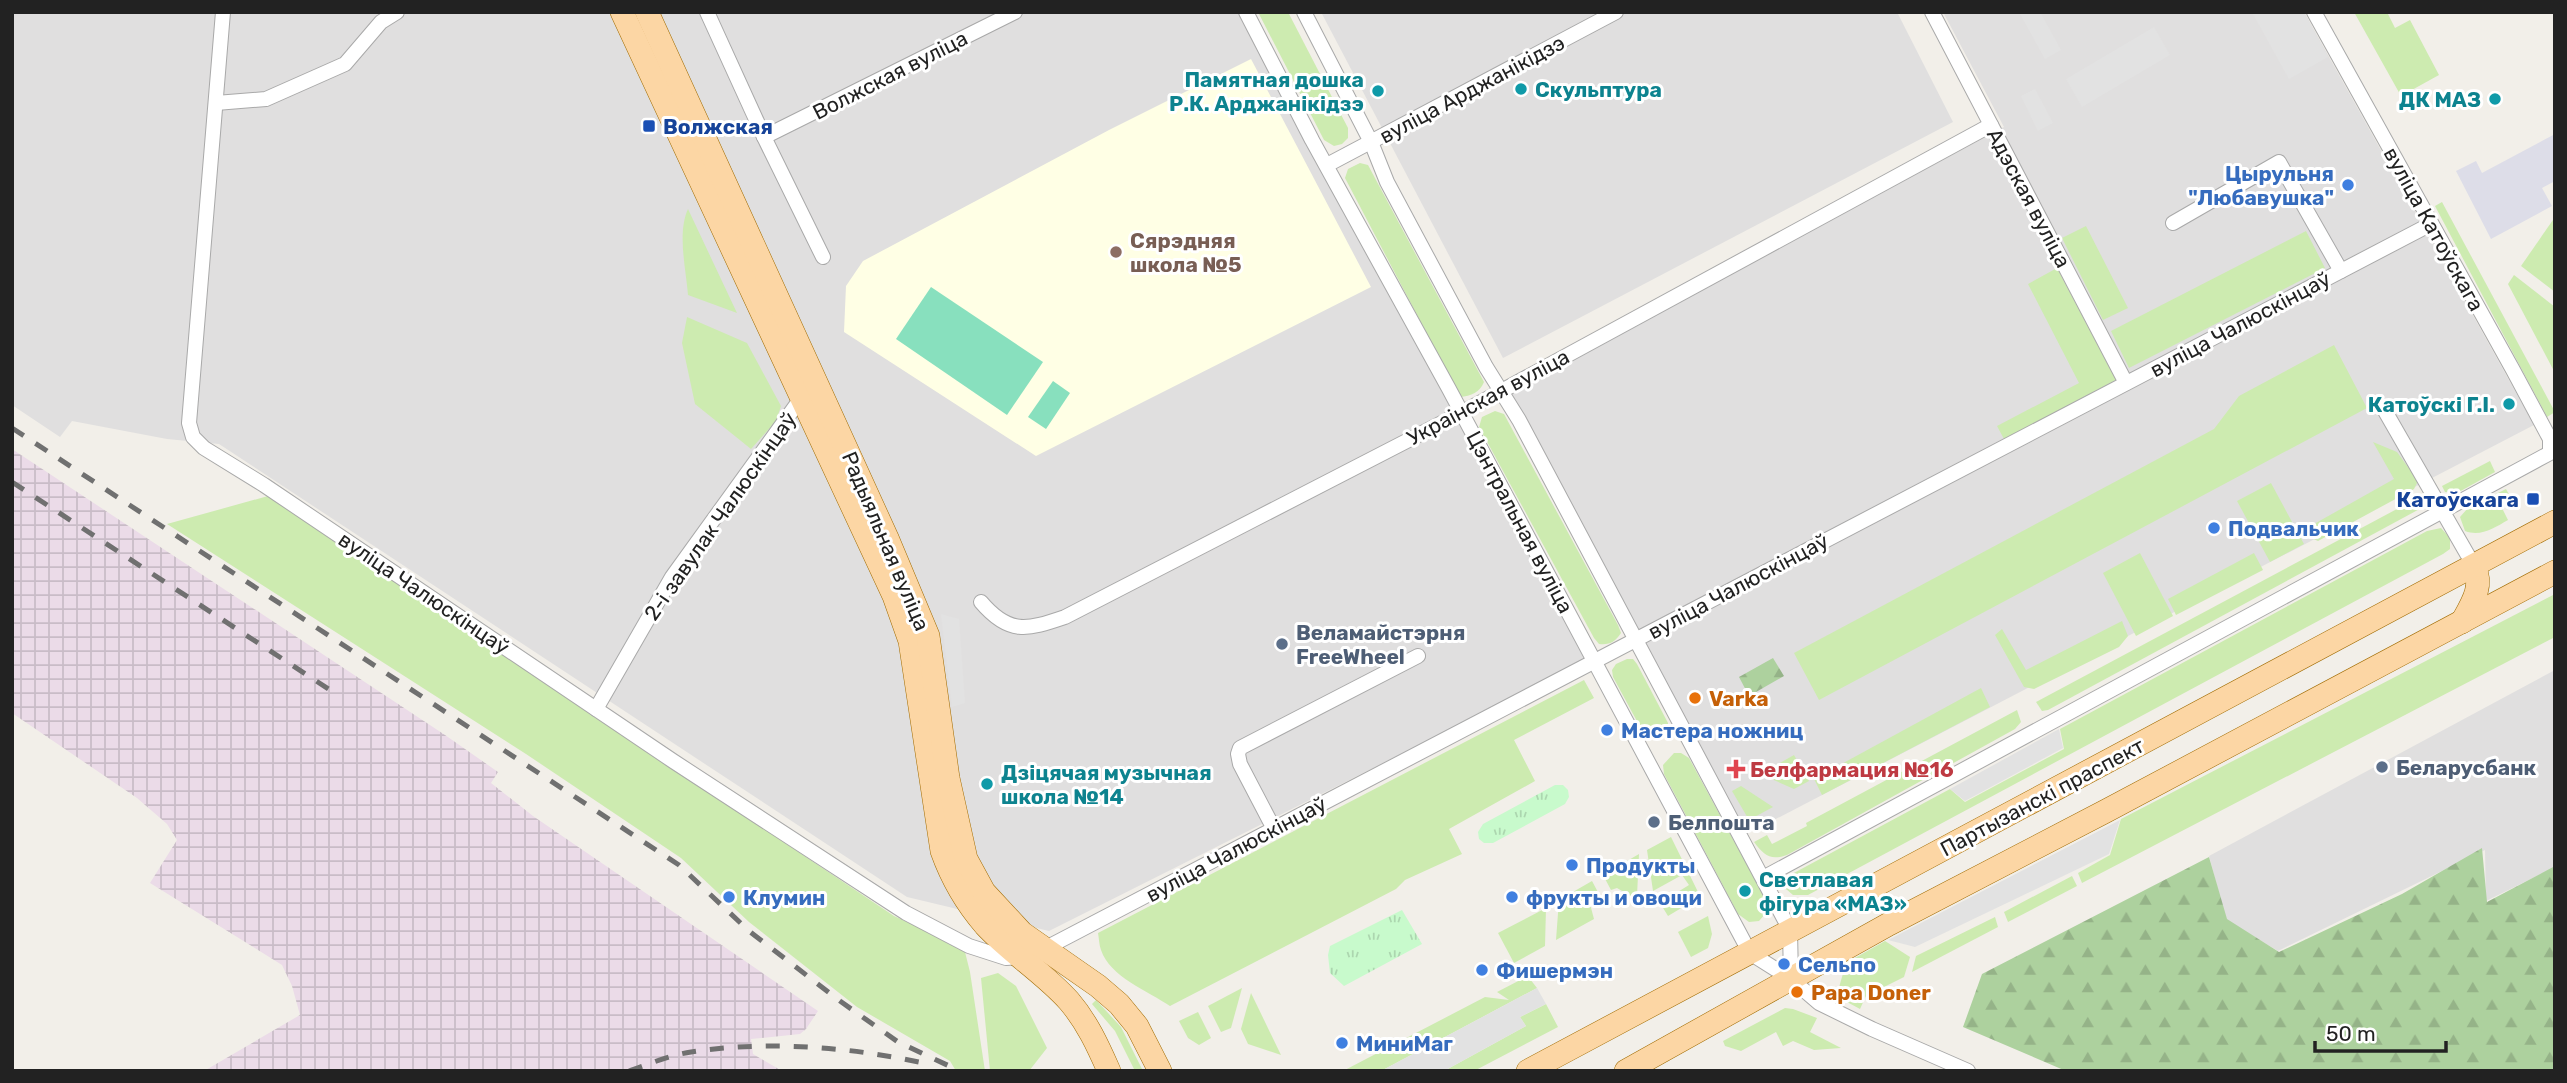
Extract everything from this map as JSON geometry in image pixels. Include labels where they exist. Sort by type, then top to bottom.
[{"type":"main road","name":"Радыяльная вуліца","points":[[622,12],[894,596],[910,641],[942,851],[950,872],[960,892],[986,926],[1023,957],[1077,1011],[1094,1036],[1109,1071]]},
{"type":"main road","name":"Радыяльная вуліца","points":[[647,12],[887,538],[928,636],[948,778],[966,859],[984,892],[1022,933],[1119,1004],[1137,1026],[1160,1071]]},
{"type":"main road","name":"Партызанскі праспект","points":[[1528,1071],[2555,522]]},
{"type":"main road","points":[[2462,622],[2479,585],[2479,575],[2474,566]]},
{"type":"main road","name":"Партызанскі праспект","points":[[1626,1071],[1889,924],[2555,572]]},
{"type":"street","name":"вуліца Чалюскінцаў","points":[[223,12],[189,423],[193,437],[204,448],[264,485],[596,709],[906,913],[969,946],[1006,958],[1023,957]]},
{"type":"street","points":[[216,103],[266,99],[345,64],[381,22],[397,12]]},
{"type":"street","points":[[707,12],[764,138],[823,257]]},
{"type":"street","name":"Волжская вуліца","points":[[764,138],[1015,12]]},
{"type":"street","name":"Цэнтральная вуліца","points":[[1246,12],[1312,140],[1750,953],[1791,979],[1819,1003],[1968,1071]]},
{"type":"street","points":[[1304,12],[1371,142],[1387,182],[1790,930],[1791,979]]},
{"type":"street","name":"вуліца Арджанікідзэ","points":[[1327,165],[1616,12]]},
{"type":"street","name":"Адэская вуліца","points":[[1932,12],[2126,383]]},
{"type":"street","name":"вуліца Катоўскага","points":[[2314,12],[2550,439],[2552,447],[2545,457],[2443,511]]},
{"type":"street","name":"Украінская вуліца","points":[[981,602],[1005,625],[1028,627],[1065,617],[1461,413],[1991,125]]},
{"type":"street","points":[[2173,223],[2279,162],[2341,271]]},
{"type":"street","name":"вуліца Чалюскінцаў","points":[[1044,948],[2431,224]]},
{"type":"street","name":"2-і завулак Чалюскінцаў","points":[[596,709],[672,577],[802,397]]},
{"type":"street","points":[[2385,411],[2474,566]]},
{"type":"street","points":[[1763,878],[2443,511]]},
{"type":"street","points":[[1274,829],[1240,764],[1240,748],[1418,656]]},
{"type":"shaded area","points":[[12,12],[1238,12],[1588,660],[1049,931],[907,897],[219,444],[167,439],[72,421],[60,437],[12,405]]},
{"type":"shaded area","points":[[1321,12],[1897,12],[1953,122],[1503,358]]},
{"type":"shaded area","points":[[1943,12],[2304,12],[2534,425],[1747,834],[1509,392],[2004,127]]},
{"type":"shaded area","points":[[2019,12],[2040,12],[2061,50],[2045,59]]},
{"type":"shaded area","points":[[2252,12],[2304,12],[2328,57],[2289,79]]},
{"type":"shaded area","points":[[2154,27],[2170,55],[2082,107],[2066,79]]},
{"type":"shaded area","name":"Сярэдняя школа №5","points":[[1251,59],[1371,287],[1036,456],[844,332],[846,286],[863,261],[1109,130]]},
{"type":"shaded area","points":[[2035,89],[2053,123],[2038,131],[2021,96]]},
{"type":"shaded area","points":[[2555,134],[2555,181],[2542,188],[2552,206],[2491,239],[2456,171],[2476,161],[2482,173]]},
{"type":"shaded area","points":[[12,449],[445,735],[498,772],[491,783],[533,816],[818,1011],[800,1034],[751,1039],[753,1054],[782,1071],[204,1071],[300,1015],[292,986],[282,965],[150,883],[177,840],[167,824],[137,798],[12,713]]},
{"type":"shaded area","points":[[941,614],[959,619],[965,703],[952,707]]},
{"type":"shaded area","points":[[2555,670],[2555,867],[2486,901],[2485,850],[2278,951],[2226,920],[2209,856]]},
{"type":"shaded area","points":[[2059,729],[2063,748],[1965,801],[1950,789]]},
{"type":"shaded area","points":[[2120,820],[2109,854],[1915,947],[1888,940]]},
{"type":"shaded area","points":[[1537,988],[1546,1004],[1520,1017],[1526,1026],[1444,1071],[1381,1071]]},
{"type":"green space","points":[[1258,12],[1288,12],[1348,128],[1348,138],[1342,144],[1334,146],[1324,140]]},
{"type":"green space","points":[[2354,12],[2387,12],[2395,28],[2410,20],[2439,75],[2401,96]]},
{"type":"green space","points":[[1360,163],[1368,165],[1484,382],[1475,393],[1460,397],[1345,178],[1348,169]]},
{"type":"green space","points":[[2442,202],[2555,412],[2547,417],[2435,206]]},
{"type":"green space","points":[[688,209],[737,313],[688,295],[683,229]]},
{"type":"green space","points":[[2555,217],[2555,292],[2521,266]]},
{"type":"green space","points":[[2086,226],[2128,308],[2103,320],[2062,238]]},
{"type":"green space","points":[[2306,231],[2325,268],[2129,368],[2111,331]]},
{"type":"green space","points":[[2057,268],[2116,380],[2004,439],[1997,426],[2079,383],[2028,284]]},
{"type":"green space","points":[[2514,275],[2555,307],[2555,373],[2508,284]]},
{"type":"green space","points":[[931,287],[1043,362],[1007,415],[896,339]]},
{"type":"green space","points":[[687,317],[747,343],[781,406],[776,421],[751,449],[695,404],[682,343]]},
{"type":"green space","points":[[2334,345],[2367,408],[1819,700],[1794,653],[2214,429],[2239,396]]},
{"type":"green space","points":[[1053,381],[1070,393],[1046,429],[1028,417]]},
{"type":"green space","points":[[1495,411],[1504,414],[1618,625],[1621,633],[1612,642],[1599,644],[1594,638],[1479,427],[1482,417]]},
{"type":"green space","points":[[2373,442],[2397,452],[2418,481],[2414,489],[2318,541],[2309,537],[2307,528],[2394,479]]},
{"type":"green space","points":[[2490,461],[2495,472],[2457,493],[2445,492],[2442,486]]},
{"type":"green space","points":[[2271,483],[2304,544],[2270,562],[2237,501]]},
{"type":"green space","points":[[2506,489],[2511,498],[2500,504],[2508,520],[2482,532],[2465,531],[2460,517],[2468,508]]},
{"type":"green space","points":[[2425,494],[2427,505],[2048,710],[2042,711],[2036,702]]},
{"type":"green space","points":[[268,496],[894,916],[964,948],[985,1071],[956,1071],[950,1061],[857,1007],[749,922],[681,858],[526,754],[167,524]]},
{"type":"green space","points":[[2441,528],[2450,538],[2450,549],[2443,554],[1808,895],[1793,895],[1786,889],[1786,882],[1792,874],[1950,789],[1965,802],[2064,749],[2060,729],[2427,531]]},
{"type":"green space","points":[[2140,553],[2173,616],[2136,636],[2103,573]]},
{"type":"green space","points":[[2254,553],[2263,570],[2176,615],[2168,599]]},
{"type":"green space","points":[[2555,594],[2555,637],[2082,883],[2078,873],[2110,855],[2121,819]]},
{"type":"green space","points":[[2122,621],[2128,636],[2119,647],[2034,689],[2024,687],[1995,635],[2002,629],[2026,670]]},
{"type":"green space","points":[[1773,658],[1784,676],[1749,696],[1739,677]]},
{"type":"green space","points":[[1633,659],[1637,664],[1668,723],[1668,730],[1661,738],[1651,740],[1645,736],[1613,677],[1612,670],[1616,664]]},
{"type":"green space","points":[[1584,680],[1594,698],[1514,740],[1535,781],[1449,829],[1462,854],[1405,880],[1396,889],[1170,1006],[1121,976],[1106,960],[1100,948],[1098,933]]},
{"type":"green space","points":[[1981,688],[1990,707],[1822,795],[1814,779]]},
{"type":"green space","points":[[2017,710],[2021,722],[2015,729],[1787,855],[1768,856],[1754,842],[1767,835],[1772,844],[1807,826],[1806,823]]},
{"type":"green space","points":[[1674,753],[1681,753],[1689,758],[1766,900],[1766,913],[1759,921],[1749,922],[1738,914],[1664,774],[1663,765]]},
{"type":"green space","points":[[1794,755],[1809,781],[1794,789],[1760,774]]},
{"type":"green space","points":[[1555,785],[1563,785],[1568,790],[1569,797],[1565,804],[1493,843],[1484,843],[1479,839],[1478,832],[1483,824]]},
{"type":"green space","points":[[1741,786],[1773,807],[1749,820],[1732,791]]},
{"type":"green space","points":[[1671,837],[1698,892],[1698,898],[1668,916],[1660,903],[1689,885],[1682,875],[1653,891],[1647,850]]},
{"type":"green space","points":[[2482,848],[2487,902],[2555,866],[2555,1071],[2066,1071],[1963,1027],[1982,974],[2209,857],[2227,919],[2279,952],[2402,894]]},
{"type":"green space","points":[[1639,854],[1637,896],[1634,898],[1617,888],[1611,890],[1603,875]]},
{"type":"green space","points":[[2072,876],[2077,886],[2008,922],[2004,912]]},
{"type":"green space","points":[[1592,881],[1600,896],[1590,904],[1594,919],[1556,940],[1559,900]]},
{"type":"green space","points":[[1546,908],[1545,946],[1514,963],[1498,933]]},
{"type":"green space","points":[[1402,910],[1422,944],[1344,986],[1330,973],[1330,946]]},
{"type":"green space","points":[[1708,916],[1712,934],[1708,948],[1691,957],[1678,932]]},
{"type":"green space","points":[[1995,917],[1998,927],[1912,972],[1916,956]]},
{"type":"green space","points":[[1885,941],[1910,957],[1904,977],[1866,996],[1860,1009],[1847,1002],[1838,991],[1846,963]]},
{"type":"green space","points":[[998,973],[1016,986],[1047,1048],[1029,1071],[990,1071],[981,978]]},
{"type":"green space","points":[[1524,978],[1530,979],[1537,988],[1381,1071],[1343,1071],[1485,997],[1509,1000],[1497,992]]},
{"type":"green space","points":[[1242,988],[1231,1028],[1221,1032],[1208,1006]]},
{"type":"green space","points":[[1251,993],[1281,1055],[1248,1044],[1241,1029]]},
{"type":"green space","points":[[1096,1000],[1121,1027],[1143,1071],[1135,1071],[1115,1031],[1092,1004]]},
{"type":"green space","points":[[1546,1004],[1558,1027],[1474,1071],[1444,1071],[1526,1026],[1520,1017]]},
{"type":"green space","points":[[1785,1008],[1817,1018],[1810,1032],[1841,1048],[1814,1050],[1793,1041],[1783,1046],[1776,1032],[1741,1051],[1725,1046],[1723,1041]]},
{"type":"green space","points":[[1198,1012],[1211,1038],[1199,1045],[1188,1038],[1179,1021]]},
{"type":"railway","points":[[12,428],[679,865],[749,931],[840,1001],[898,1042],[960,1071]]},
{"type":"railway","points":[[12,482],[333,692]]},
{"type":"railway","points":[[629,1071],[683,1053],[751,1046],[842,1050],[932,1065]]},
{"type":"place","name":"Скульптура","points":[[1521,89]]},
{"type":"place","name":"Памятная дошка Р.К. Арджанікідзэ","points":[[1378,91]]},
{"type":"place","name":"ДК МАЗ","points":[[2495,99]]},
{"type":"place","name":"Волжская","points":[[649,126]]},
{"type":"place","name":"Цырульня \"Любавушка\"","points":[[2348,185]]},
{"type":"place","name":"Сярэдняя школа №5","points":[[1116,252]]},
{"type":"place","name":"Катоўскі Г.І.","points":[[2509,404]]},
{"type":"place","name":"Катоўскага","points":[[2533,499]]},
{"type":"place","name":"Подвальчик","points":[[2214,528]]},
{"type":"place","name":"Веламайстэрня FreeWheel","points":[[1282,644]]},
{"type":"place","name":"Varka","points":[[1695,698]]},
{"type":"place","name":"Мастера ножниц","points":[[1607,730]]},
{"type":"place","name":"Беларусбанк","points":[[2382,767]]},
{"type":"place","name":"Белфармация №16","points":[[1736,769]]},
{"type":"place","name":"Дзіцячая музычная школа №14","points":[[987,784]]},
{"type":"place","name":"Белпошта","points":[[1654,822]]},
{"type":"place","name":"Продукты","points":[[1572,865]]},
{"type":"place","name":"Светлавая фігура «МАЗ»","points":[[1745,891]]},
{"type":"place","name":"Клумин","points":[[729,897]]},
{"type":"place","name":"фрукты и овощи","points":[[1512,897]]},
{"type":"place","name":"Сельпо","points":[[1784,964]]},
{"type":"place","name":"Фишермэн","points":[[1482,970]]},
{"type":"place","name":"Papa Doner","points":[[1797,992]]},
{"type":"place","name":"МиниМаг","points":[[1342,1043]]}]
